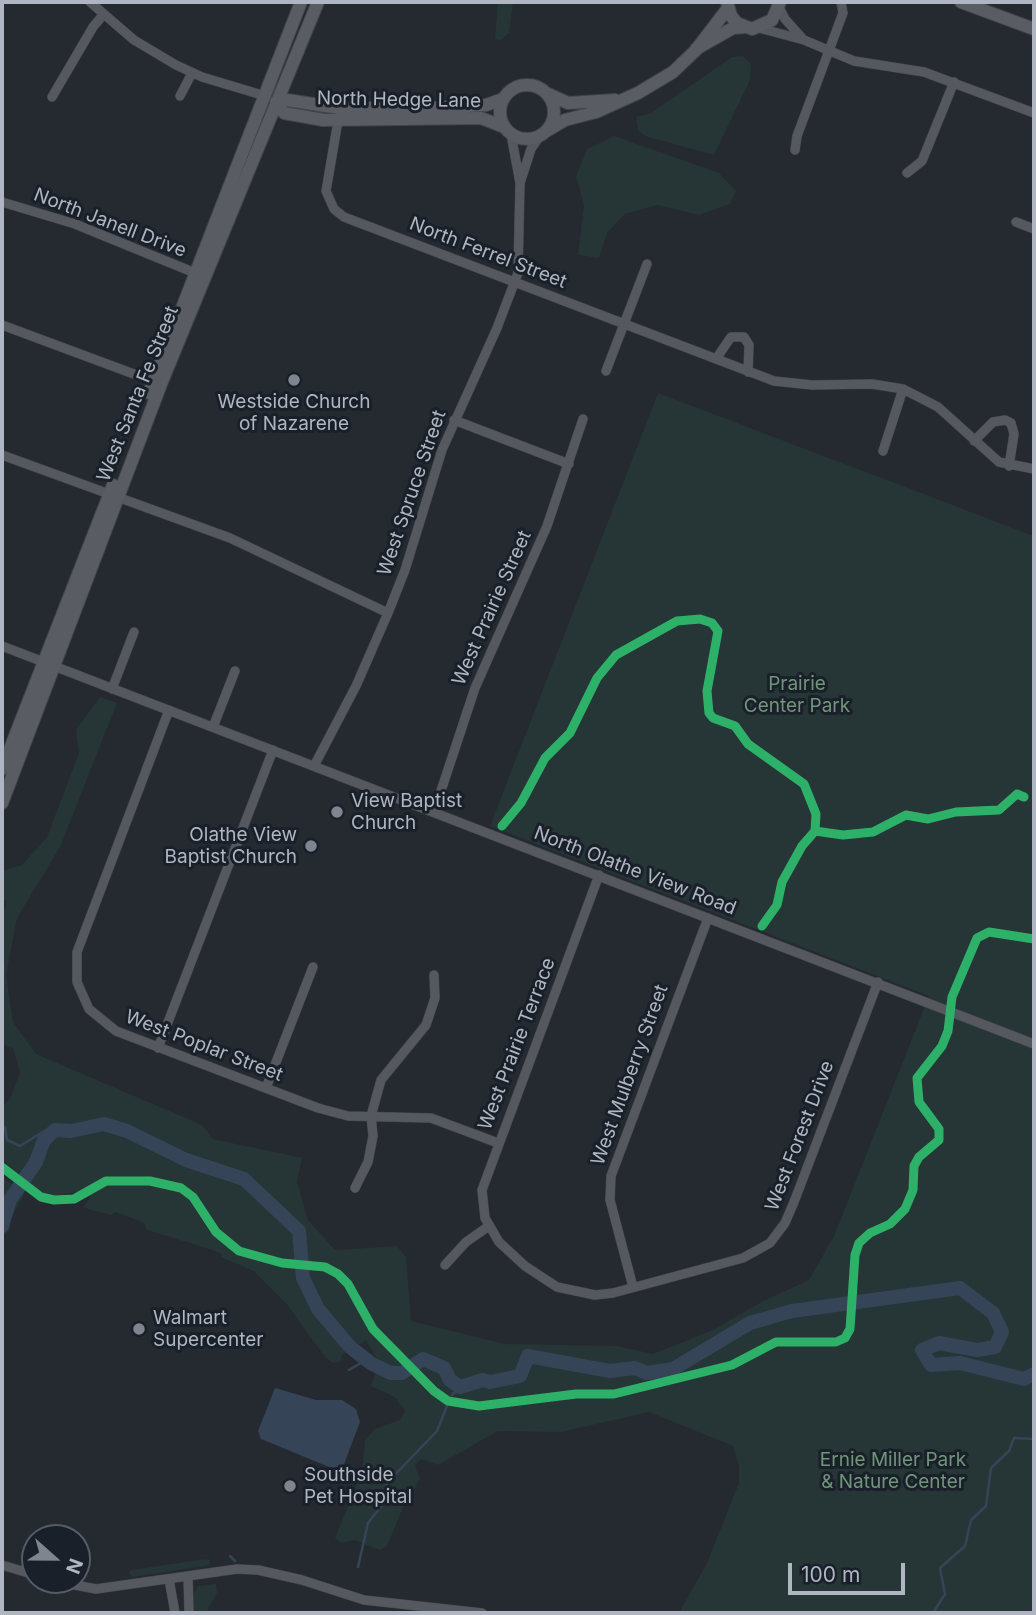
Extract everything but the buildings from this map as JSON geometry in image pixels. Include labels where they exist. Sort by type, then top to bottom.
[{"type":"street","points":[[90,2],[134,40],[192,73],[276,102]]},
{"type":"street","name":"West Santa Fe Street","points":[[200,275],[262,95],[301,2]]},
{"type":"street","name":"West Santa Fe Street","points":[[2,769],[200,275],[318,2]]},
{"type":"street","points":[[795,150],[797,136],[843,13],[841,2]]},
{"type":"street","points":[[961,2],[1034,29]]},
{"type":"street","points":[[779,4],[785,19],[804,40]]},
{"type":"street","points":[[759,28],[772,20],[779,4]]},
{"type":"street","points":[[728,5],[731,16],[745,27]]},
{"type":"street","points":[[618,100],[582,105],[568,103],[538,87],[521,85],[503,99],[499,113],[507,131],[525,139],[544,133],[653,85],[673,72],[696,50],[728,5]]},
{"type":"street","points":[[52,97],[93,27],[103,15]]},
{"type":"street","points":[[696,50],[733,28],[759,28],[804,40],[854,61],[924,72],[1034,113]]},
{"type":"street","points":[[180,96],[192,73]]},
{"type":"street","points":[[907,173],[922,161],[954,82]]},
{"type":"street","points":[[544,133],[554,107],[547,93]]},
{"type":"street","name":"North Hedge Lane","points":[[503,99],[462,108],[339,108],[287,100],[276,102],[284,113],[338,121],[481,118],[507,131]]},
{"type":"street","name":"North Ferrel Street","points":[[338,121],[326,191],[334,209],[344,217],[748,372],[793,384],[872,384],[903,389],[938,407],[990,457],[1009,466],[1034,469]]},
{"type":"street","name":"West Spruce Street","points":[[314,766],[356,686],[388,613],[454,420],[514,283],[520,263],[520,183],[507,131]]},
{"type":"street","name":"West Spruce Street","points":[[520,183],[531,149],[544,133]]},
{"type":"street","name":"North Janell Drive","points":[[2,202],[75,224],[200,275]]},
{"type":"street","points":[[1016,222],[1034,229]]},
{"type":"street","points":[[606,371],[647,264]]},
{"type":"street","points":[[2,325],[157,383]]},
{"type":"street","points":[[716,359],[731,337],[744,337],[749,345],[748,372]]},
{"type":"street","points":[[883,451],[903,389]]},
{"type":"street","name":"West Prairie Street","points":[[434,812],[475,688],[547,526],[583,419]]},
{"type":"street","points":[[454,420],[569,464]]},
{"type":"street","points":[[974,441],[993,422],[1005,420],[1014,434],[1009,466]]},
{"type":"street","points":[[2,455],[230,538],[388,613]]},
{"type":"street","name":"West Santa Fe Street","points":[[2,803],[56,667],[113,496]]},
{"type":"street","points":[[112,688],[134,632]]},
{"type":"street","name":"North Olathe View Road","points":[[2,646],[1034,1044]]},
{"type":"street","points":[[213,727],[235,671]]},
{"type":"street","name":"West Poplar Street","points":[[169,710],[76,960],[79,989],[98,1019],[116,1031],[318,1108],[348,1116],[431,1118],[498,1143]]},
{"type":"street","points":[[159,1048],[272,750]]},
{"type":"street","name":"West Prairie Terrace","points":[[599,875],[498,1143],[482,1190],[483,1209],[489,1226],[507,1250],[557,1287],[594,1295],[633,1287]]},
{"type":"street","name":"West Mulberry Street","points":[[633,1287],[610,1200],[611,1176],[708,918]]},
{"type":"street","points":[[266,1088],[313,967]]},
{"type":"street","points":[[355,1188],[372,1148],[371,1116],[381,1080],[426,1025],[435,998],[434,975]]},
{"type":"street","name":"West Forest Drive","points":[[633,1287],[744,1258],[759,1251],[778,1234],[794,1202],[878,982]]},
{"type":"street","points":[[444,1265],[466,1242],[489,1226]]},
{"type":"street","points":[[2,1565],[21,1571]]},
{"type":"street","points":[[91,1588],[237,1569],[258,1570],[302,1580],[364,1600],[482,1613]]},
{"type":"street","points":[[188,1576],[189,1613]]},
{"type":"street","points":[[170,1579],[175,1613]]},
{"type":"green space","points":[[498,2],[513,2],[509,33],[501,40],[495,39]]},
{"type":"green space","points":[[743,56],[751,64],[750,80],[714,155],[645,136],[638,130],[636,117],[651,113],[732,57]]},
{"type":"green space","points":[[614,136],[719,173],[736,191],[730,204],[699,215],[658,205],[625,214],[607,233],[599,258],[578,255],[584,205],[576,176],[587,149]]},
{"type":"green space","points":[[658,393],[1034,536],[1034,1613],[679,1613],[707,1563],[739,1483],[739,1466],[733,1446],[649,1412],[561,1432],[498,1431],[438,1465],[421,1459],[415,1466],[420,1479],[404,1505],[387,1546],[380,1550],[354,1540],[342,1543],[335,1538],[362,1473],[365,1440],[375,1429],[400,1420],[405,1411],[395,1397],[371,1386],[379,1363],[366,1340],[342,1355],[340,1362],[333,1363],[325,1357],[286,1303],[254,1271],[221,1257],[222,1254],[213,1250],[147,1230],[144,1223],[116,1212],[111,1215],[83,1207],[91,1197],[86,1191],[51,1196],[36,1189],[2,1159],[2,1107],[10,1099],[20,1072],[13,1048],[2,1044],[2,916],[7,902],[2,898],[2,871],[22,865],[47,837],[79,753],[76,730],[100,697],[117,703],[60,847],[17,918],[6,975],[13,1022],[36,1054],[202,1125],[213,1139],[302,1158],[297,1182],[308,1220],[335,1250],[397,1246],[406,1257],[411,1321],[505,1344],[617,1346],[653,1354],[713,1330],[763,1301],[809,1280],[834,1236],[929,996],[490,826]]},
{"type":"green space","points":[[2,1177],[25,1193],[11,1218],[9,1231],[2,1235]]},
{"type":"green space","points":[[210,1560],[210,1565],[133,1577],[129,1573],[131,1570]]},
{"type":"green space","points":[[216,1584],[217,1593],[208,1613],[194,1613],[193,1595],[198,1586]]},
{"type":"water","points":[[275,1388],[316,1400],[342,1400],[356,1409],[360,1422],[344,1464],[334,1469],[261,1439],[258,1431]]},
{"type":"waterway","points":[[2,1226],[10,1200],[36,1162],[44,1140],[55,1130],[71,1131],[104,1124],[127,1131],[186,1160],[244,1179],[299,1231],[303,1278],[318,1309],[350,1347],[372,1364],[391,1373],[402,1373],[423,1359],[444,1368],[450,1380],[460,1387],[483,1380],[490,1382],[520,1376],[528,1356],[610,1371],[635,1368],[647,1373],[673,1369],[750,1323],[792,1311],[960,1288],[993,1313],[1002,1332],[995,1347],[977,1350],[939,1343],[922,1350],[931,1365],[960,1363],[1024,1379],[1034,1374]]},
{"type":"waterway","points":[[2,1128],[5,1127],[7,1140],[20,1146],[46,1130],[55,1130]]},
{"type":"waterway","points":[[349,1370],[366,1360]]},
{"type":"waterway","points":[[452,1395],[460,1387]]},
{"type":"waterway","points":[[358,1567],[368,1523],[383,1504],[387,1483],[437,1431],[447,1406]]},
{"type":"waterway","points":[[933,1613],[945,1594],[940,1568],[965,1546],[971,1520],[986,1506],[991,1468],[1009,1451],[1014,1438],[1034,1439]]},
{"type":"waterway","points":[[230,1556],[235,1561]]},
{"type":"cycle path","points":[[502,826],[521,803],[545,758],[570,733],[597,678],[616,655],[677,621],[700,619],[712,623],[718,631],[707,691],[709,713],[713,718],[735,726],[748,744],[804,784],[816,814],[815,831],[802,846],[782,882],[777,905],[762,926]]},
{"type":"cycle path","points":[[815,831],[843,835],[873,832],[906,815],[928,819],[956,812],[999,810],[1017,794],[1024,797]]},
{"type":"cycle path","points":[[2,1167],[41,1197],[54,1200],[74,1199],[106,1181],[150,1181],[181,1188],[193,1197],[216,1232],[239,1251],[282,1263],[325,1267],[338,1274],[348,1284],[373,1329],[434,1391],[448,1401],[479,1406],[576,1394],[614,1394],[732,1365],[776,1342],[836,1342],[845,1338],[850,1329],[855,1255],[859,1243],[870,1233],[890,1224],[905,1209],[913,1190],[914,1166],[919,1157],[939,1140],[939,1129],[919,1102],[917,1078],[942,1046],[948,1031],[952,997],[977,938],[989,932],[1034,939]]},
{"type":"place","name":"Westside Church of Nazarene","points":[[294,380]]},
{"type":"place","name":"View Baptist Church","points":[[337,812]]},
{"type":"place","name":"Olathe View Baptist Church","points":[[311,846]]},
{"type":"place","name":"Walmart Supercenter","points":[[139,1329]]},
{"type":"place","name":"Southside Pet Hospital","points":[[290,1486]]},
{"type":"park label","name":"Prairie Center Park","points":[[797,695]]},
{"type":"park label","name":"Ernie Miller Park & Nature Center","points":[[893,1471]]}]
